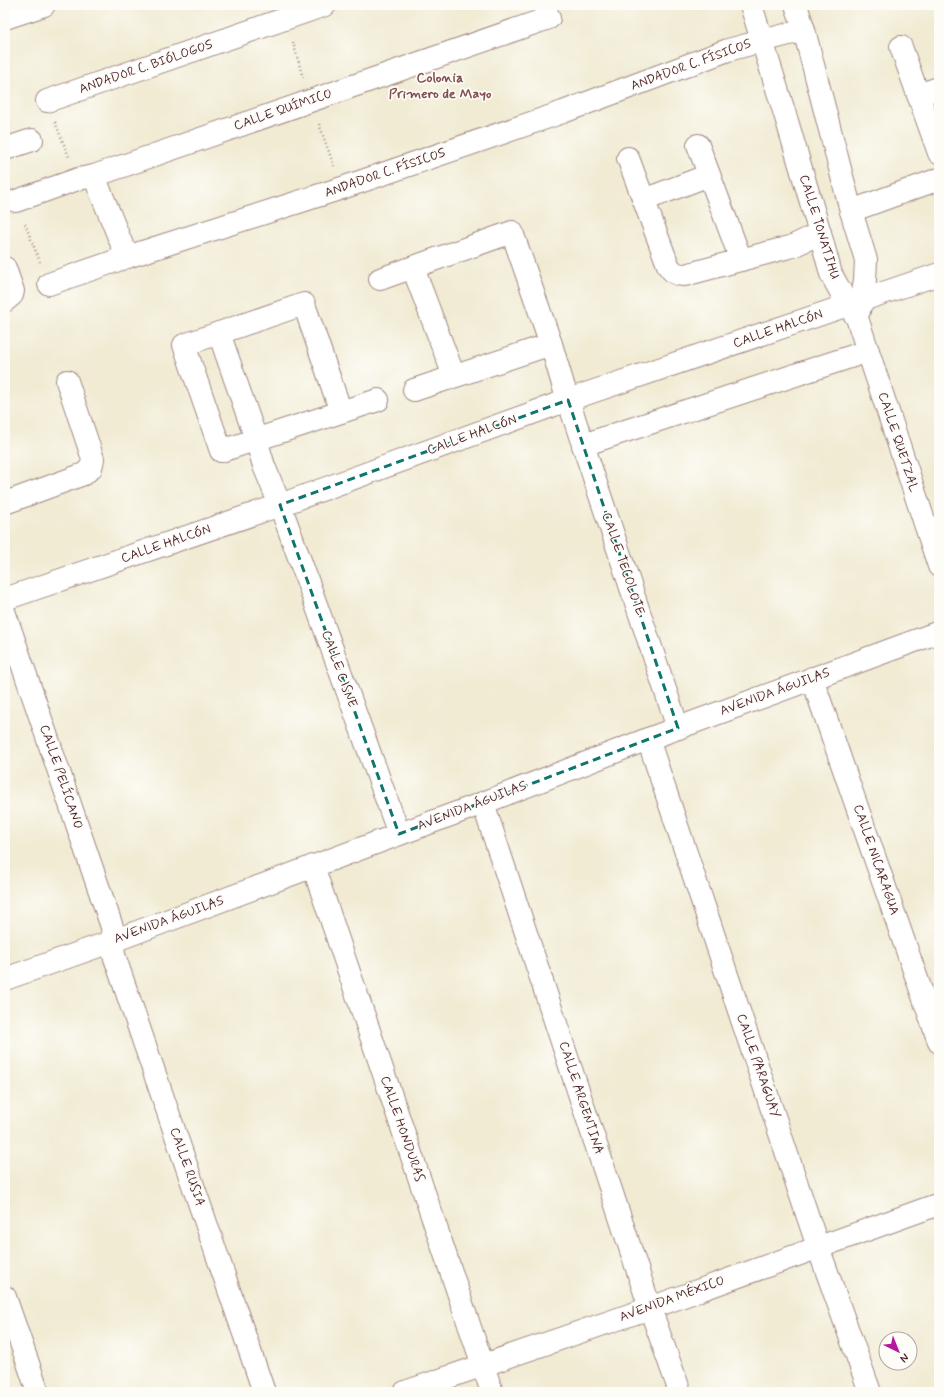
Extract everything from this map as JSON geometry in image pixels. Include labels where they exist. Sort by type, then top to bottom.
[{"type":"street","points":[[5,18],[44,5]]},
{"type":"street","name":"ANDADOR C. BIÓLOGOS","points":[[47,102],[325,5]]},
{"type":"street","name":"CALLE TONATIHU","points":[[751,5],[831,274],[855,308]]},
{"type":"street","points":[[796,5],[804,30],[851,211],[866,260],[865,280],[855,308]]},
{"type":"street","name":"CALLE QUÍMICO","points":[[16,202],[546,11]]},
{"type":"street","name":"ANDADOR C. FÍSICOS","points":[[49,284],[364,180],[563,112],[728,50],[804,30]]},
{"type":"street","points":[[901,47],[939,153]]},
{"type":"street","points":[[918,95],[939,88]]},
{"type":"street","points":[[5,149],[32,140]]},
{"type":"street","points":[[698,145],[740,260]]},
{"type":"street","points":[[628,158],[668,264],[674,273],[685,275],[793,246],[820,233]]},
{"type":"street","points":[[644,200],[709,175]]},
{"type":"street","points":[[86,178],[127,257]]},
{"type":"street","points":[[851,211],[939,180]]},
{"type":"street","name":"CALLE TECOLOTE","points":[[413,268],[512,232],[551,344],[568,400],[678,728]]},
{"type":"street","points":[[5,268],[13,291],[12,295],[5,301]]},
{"type":"street","points":[[380,279],[413,268],[454,376]]},
{"type":"street","name":"CALLE HALCÓN","points":[[5,599],[280,504],[568,400],[855,308],[939,274]]},
{"type":"street","points":[[341,412],[304,304],[184,345],[221,451],[378,400]]},
{"type":"street","name":"CALLE QUETZAL","points":[[855,308],[939,566]]},
{"type":"street","name":"CALLE CISNE","points":[[219,333],[264,466],[280,504],[399,834]]},
{"type":"street","points":[[414,390],[551,344]]},
{"type":"street","points":[[583,445],[868,350]]},
{"type":"street","points":[[5,503],[84,474],[91,468],[93,459],[67,381]]},
{"type":"street","name":"CALLE PELÍCANO","points":[[5,614],[112,927],[113,941]]},
{"type":"street","name":"AVENIDA ÁGUILAS","points":[[5,979],[113,941],[483,803],[648,739],[939,632]]},
{"type":"street","name":"CALLE NICARAGUA","points":[[812,678],[939,1042]]},
{"type":"street","name":"CALLE PARAGUAY","points":[[648,739],[818,1247],[870,1392]]},
{"type":"street","name":"CALLE ARGENTINA","points":[[483,803],[650,1308],[680,1392]]},
{"type":"street","name":"CALLE HONDURAS","points":[[313,866],[492,1392]]},
{"type":"street","name":"CALLE RUSIA","points":[[113,941],[114,955],[264,1392]]},
{"type":"street","name":"AVENIDA MÉXICO","points":[[405,1392],[650,1308],[939,1204]]},
{"type":"street","points":[[5,1297],[38,1392]]},
{"type":"path","points":[[47,102],[86,178]]},
{"type":"path","points":[[16,202],[49,284]]},
{"type":"highlighted area","points":[[568,400],[678,728],[399,834],[280,505]]},
{"type":"district","name":"Colonia Primero de Mayo","points":[[440,86]]}]
